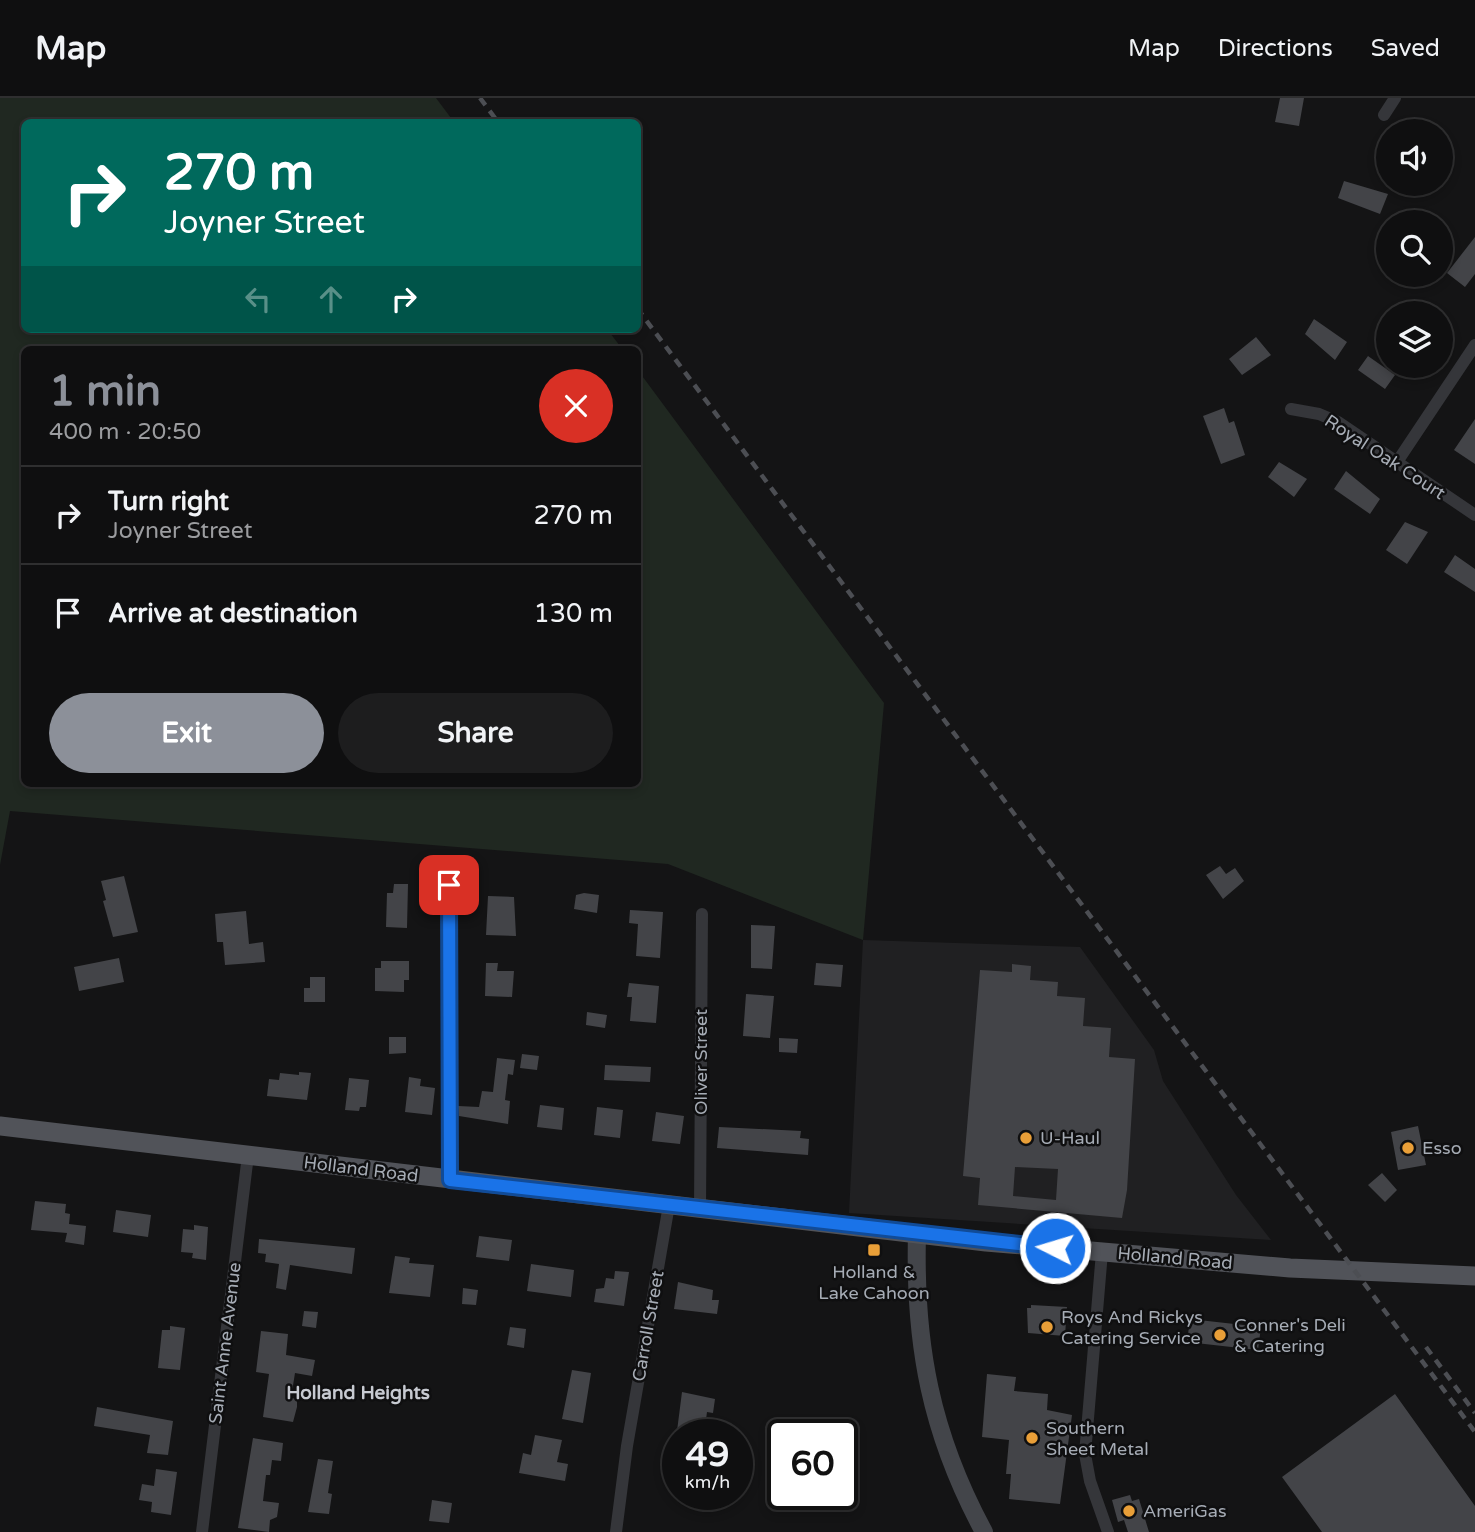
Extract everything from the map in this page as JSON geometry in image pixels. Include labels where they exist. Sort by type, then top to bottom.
[{"type":"main road","name":"Holland Road","points":[[0,1126],[917,1234],[1324,1270],[1475,1276]]},
{"type":"street","points":[[1384,115],[1395,98]]},
{"type":"street","points":[[1396,462],[1475,345]]},
{"type":"street","name":"Royal Oak Court","points":[[1291,409],[1319,414],[1338,422],[1475,515]]},
{"type":"street","points":[[449,885],[450,1180]]},
{"type":"street","name":"Oliver Street","points":[[700,1209],[702,914]]},
{"type":"street","name":"Saint Anne Avenue","points":[[202,1532],[248,1155]]},
{"type":"street","name":"Carroll Street","points":[[616,1532],[627,1446],[669,1205]]},
{"type":"street","points":[[917,1234],[915,1290],[923,1369],[951,1464],[984,1532]]},
{"type":"street","points":[[1102,1252],[1085,1454],[1090,1481],[1108,1532]]},
{"type":"shaded area","points":[[0,98],[436,98],[452,119],[21,119],[21,333],[610,333],[620,346],[21,346],[21,787],[641,787],[641,374],[884,703],[863,940],[668,864],[10,811],[0,865]]},
{"type":"shaded area","name":"U-Haul","points":[[863,940],[1080,947],[1154,1050],[1163,1081],[1236,1195],[1271,1240],[849,1213]]},
{"type":"building","points":[[1280,98],[1304,98],[1299,126],[1275,122]]},
{"type":"building","points":[[1344,181],[1376,190],[1376,196],[1387,196],[1382,210],[1376,210],[1376,212],[1338,198]]},
{"type":"building","points":[[1475,237],[1475,274],[1465,287],[1453,278],[1453,265]]},
{"type":"building","points":[[1314,319],[1347,342],[1335,360],[1305,334]]},
{"type":"building","points":[[1256,337],[1271,355],[1242,375],[1229,359]]},
{"type":"building","points":[[1368,356],[1376,362],[1376,378],[1393,378],[1385,389],[1358,370]]},
{"type":"building","points":[[1224,408],[1229,423],[1234,421],[1245,455],[1221,464],[1203,416]]},
{"type":"building","points":[[1475,419],[1475,464],[1454,450]]},
{"type":"building","points":[[1279,462],[1307,479],[1294,497],[1268,477]]},
{"type":"building","points":[[1346,471],[1380,499],[1370,514],[1334,489]]},
{"type":"building","points":[[1405,522],[1428,532],[1407,564],[1386,550]]},
{"type":"building","points":[[1455,555],[1475,569],[1475,592],[1444,572]]},
{"type":"building","points":[[1220,866],[1226,874],[1235,868],[1244,881],[1223,899],[1206,875]]},
{"type":"building","points":[[124,876],[138,932],[113,937],[103,901],[106,900],[101,881]]},
{"type":"building","points":[[394,884],[408,884],[407,928],[386,927],[387,893],[393,893]]},
{"type":"building","points":[[576,895],[599,895],[597,913],[574,909]]},
{"type":"building","points":[[488,896],[514,897],[516,936],[486,935]]},
{"type":"building","points":[[630,910],[663,912],[660,958],[636,956],[638,924],[629,923]]},
{"type":"building","points":[[246,911],[249,944],[263,942],[265,962],[225,965],[223,942],[217,942],[215,914]]},
{"type":"building","points":[[751,925],[775,926],[772,969],[751,968]]},
{"type":"building","points":[[119,958],[124,982],[79,991],[74,967]]},
{"type":"building","points":[[381,961],[409,961],[409,980],[404,980],[404,992],[375,991],[375,968],[381,968]]},
{"type":"building","points":[[486,963],[498,963],[497,971],[514,971],[512,997],[485,996]]},
{"type":"building","points":[[816,963],[843,965],[841,987],[814,985]]},
{"type":"building","points":[[1012,964],[1031,966],[1030,980],[1058,982],[1057,996],[1085,998],[1083,1026],[1111,1028],[1109,1057],[1135,1059],[1127,1190],[1122,1218],[978,1205],[980,1178],[963,1176],[980,970],[1012,972]],"holes":[[[1015,1167],[1058,1169],[1056,1200],[1013,1196]]]},
{"type":"building","points":[[310,977],[325,977],[325,1002],[304,1002],[304,988],[310,988]]},
{"type":"building","points":[[629,983],[659,986],[656,1023],[630,1021],[632,997],[627,997]]},
{"type":"building","points":[[746,994],[774,996],[770,1038],[743,1036]]},
{"type":"building","points":[[587,1012],[607,1015],[605,1028],[586,1025]]},
{"type":"building","points":[[389,1037],[406,1037],[406,1053],[389,1054]]},
{"type":"building","points":[[779,1038],[798,1039],[797,1053],[779,1052]]},
{"type":"building","points":[[522,1054],[539,1056],[537,1070],[520,1068]]},
{"type":"building","points":[[497,1058],[515,1060],[513,1075],[508,1074],[505,1100],[510,1101],[508,1124],[459,1116],[458,1106],[479,1107],[482,1091],[493,1092]]},
{"type":"building","points":[[605,1065],[651,1067],[650,1082],[604,1080]]},
{"type":"building","points":[[299,1072],[311,1073],[307,1100],[267,1096],[269,1079],[279,1080],[280,1073],[299,1075]]},
{"type":"building","points":[[409,1077],[421,1079],[420,1086],[435,1088],[432,1115],[405,1112]]},
{"type":"building","points":[[349,1078],[369,1080],[366,1107],[360,1107],[359,1111],[345,1110]]},
{"type":"building","points":[[540,1105],[564,1108],[562,1130],[537,1127]]},
{"type":"building","points":[[597,1107],[623,1110],[620,1138],[594,1135]]},
{"type":"building","points":[[656,1112],[684,1116],[680,1144],[652,1141]]},
{"type":"building","name":"Esso","points":[[1418,1126],[1426,1165],[1398,1170],[1391,1132]]},
{"type":"building","points":[[719,1127],[801,1131],[800,1138],[809,1139],[808,1155],[717,1148]]},
{"type":"building","points":[[1382,1173],[1397,1190],[1385,1202],[1368,1185]]},
{"type":"building","points":[[35,1201],[66,1204],[65,1213],[70,1214],[69,1224],[86,1226],[84,1245],[65,1242],[67,1233],[31,1230]]},
{"type":"building","points":[[116,1210],[151,1215],[148,1237],[113,1232]]},
{"type":"building","points":[[194,1225],[208,1227],[206,1260],[192,1258],[193,1253],[181,1252],[183,1229],[194,1230]]},
{"type":"building","points":[[479,1236],[512,1240],[509,1261],[476,1257]]},
{"type":"building","points":[[259,1239],[355,1248],[352,1274],[290,1265],[286,1290],[276,1288],[279,1264],[265,1262],[266,1254],[258,1253]]},
{"type":"building","points":[[395,1256],[410,1258],[409,1263],[434,1265],[430,1297],[389,1293]]},
{"type":"building","points":[[531,1264],[574,1270],[571,1297],[527,1291]]},
{"type":"building","points":[[615,1271],[629,1272],[624,1306],[594,1302],[596,1289],[604,1288],[606,1278],[614,1279]]},
{"type":"building","points":[[678,1282],[713,1290],[712,1300],[719,1300],[717,1314],[674,1309]]},
{"type":"building","points":[[463,1288],[478,1290],[476,1305],[462,1304]]},
{"type":"building","name":"Roys And Rickys Catering Service","points":[[1031,1305],[1067,1307],[1065,1336],[1028,1333],[1027,1308],[1031,1308]]},
{"type":"building","points":[[304,1311],[318,1312],[316,1328],[302,1326]]},
{"type":"building","points":[[1190,1319],[1261,1327],[1258,1350],[1187,1342]]},
{"type":"building","points":[[170,1326],[185,1328],[180,1370],[158,1368],[162,1330],[170,1330]]},
{"type":"building","points":[[510,1327],[526,1329],[524,1348],[507,1345]]},
{"type":"building","points":[[261,1331],[288,1334],[286,1355],[315,1360],[312,1376],[295,1373],[291,1398],[297,1399],[297,1407],[293,1422],[263,1417],[269,1374],[256,1372]]},
{"type":"building","points":[[572,1370],[591,1373],[583,1423],[562,1419]]},
{"type":"building","name":"Southern Sheet Metal","points":[[987,1374],[1016,1377],[1014,1391],[1048,1394],[1047,1410],[1072,1415],[1060,1504],[1009,1499],[1011,1474],[1006,1474],[1009,1440],[982,1437]]},
{"type":"building","points":[[682,1392],[715,1399],[713,1413],[707,1412],[706,1419],[679,1419]]},
{"type":"building","points":[[1395,1394],[1475,1506],[1475,1532],[1322,1532],[1282,1477]]},
{"type":"building","points":[[97,1407],[173,1421],[168,1455],[147,1453],[150,1435],[94,1426]]},
{"type":"building","points":[[535,1435],[562,1440],[557,1462],[568,1464],[565,1481],[519,1473],[523,1453],[531,1455]]},
{"type":"building","points":[[253,1438],[283,1443],[281,1461],[272,1460],[270,1475],[266,1475],[263,1501],[279,1503],[277,1517],[270,1520],[269,1532],[238,1528]]},
{"type":"building","points":[[318,1459],[333,1461],[328,1493],[332,1494],[329,1514],[308,1512]]},
{"type":"building","points":[[156,1469],[177,1472],[171,1515],[151,1512],[152,1502],[139,1500],[142,1484],[154,1486]]},
{"type":"building","name":"AmeriGas","points":[[1130,1495],[1132,1501],[1139,1499],[1149,1532],[1128,1532],[1124,1520],[1118,1522],[1112,1500]]},
{"type":"building","points":[[432,1500],[452,1503],[449,1523],[429,1521]]},
{"type":"railway","points":[[480,98],[496,119]]},
{"type":"railway","points":[[641,313],[1475,1432]]},
{"type":"railway","points":[[1426,1347],[1475,1413]]},
{"type":"place","name":"U-Haul","points":[[1026,1138]]},
{"type":"place","name":"Esso","points":[[1408,1148]]},
{"type":"place","name":"Holland & Lake Cahoon","points":[[874,1250]]},
{"type":"place","name":"Roys And Rickys Catering Service","points":[[1047,1327]]},
{"type":"place","name":"Conner's Deli & Catering","points":[[1220,1335]]},
{"type":"place","name":"Southern Sheet Metal","points":[[1032,1438]]},
{"type":"place","name":"AmeriGas","points":[[1129,1511]]},
{"type":"district","name":"Holland Heights","points":[[358,1393]]},
{"type":"route","points":[[449,885],[450,1180],[1055,1248]]}]
